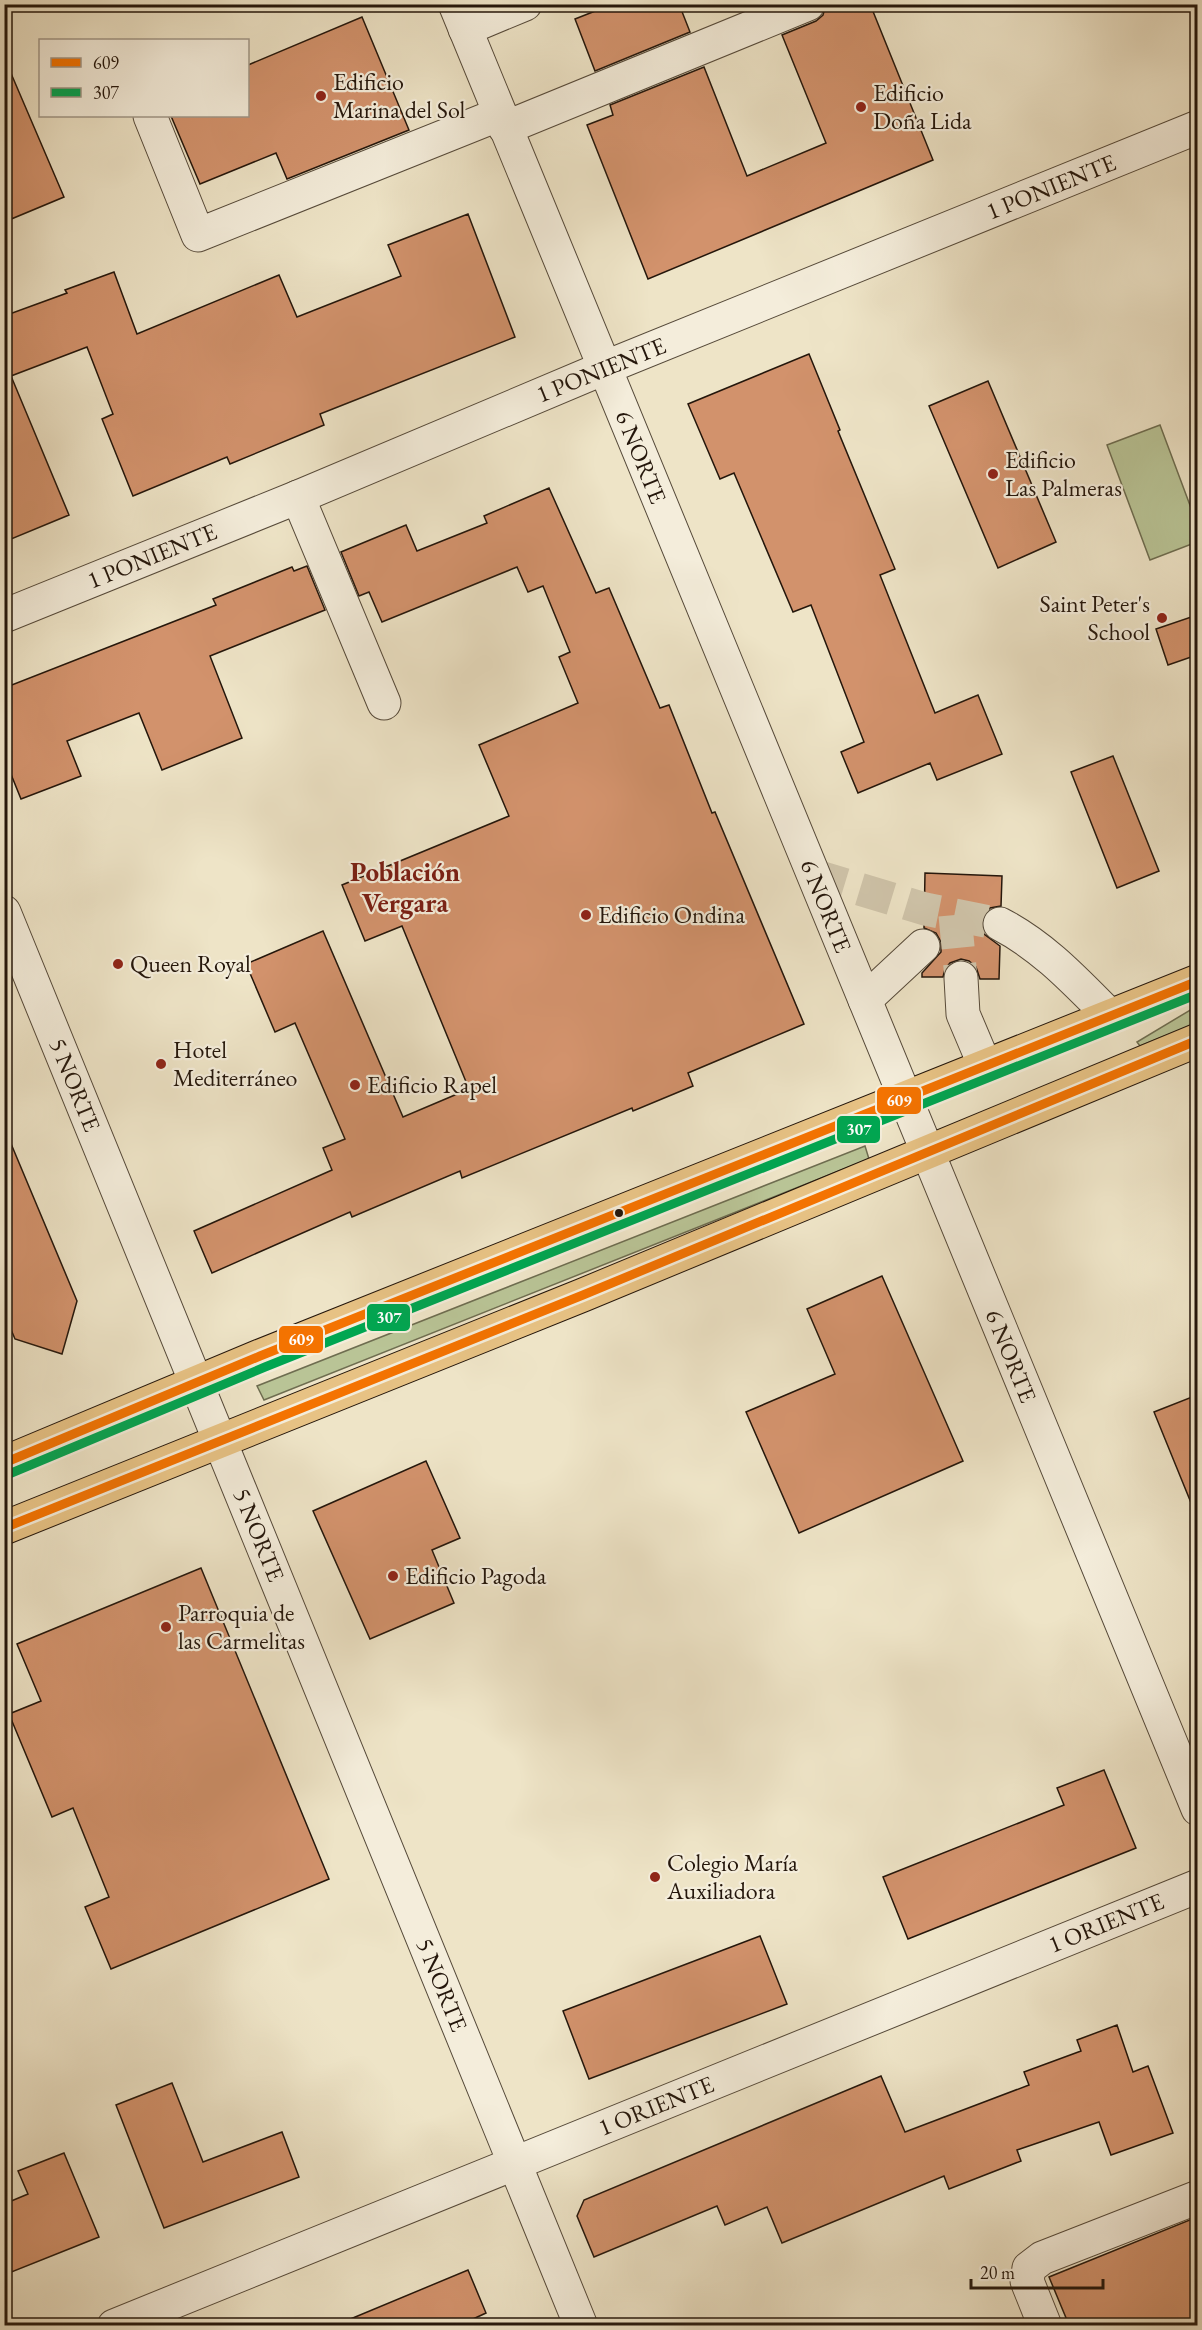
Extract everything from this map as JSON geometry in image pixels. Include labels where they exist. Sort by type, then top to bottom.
[{"type":"main road","points":[[4,1463],[196,1382],[1197,981]]},
{"type":"main road","points":[[4,1528],[583,1295],[1197,1040]]},
{"type":"street","points":[[460,17],[525,4]]},
{"type":"street","points":[[150,117],[198,235],[808,4]]},
{"type":"street","name":"6 NORTE","points":[[460,17],[1197,1809]]},
{"type":"street","name":"1 PONIENTE","points":[[4,615],[298,497],[604,368],[1197,127]]},
{"type":"street","points":[[298,497],[384,703]]},
{"type":"street","name":"5 NORTE","points":[[4,912],[581,2325]]},
{"type":"street","points":[[1000,924],[1027,938],[1067,973],[1110,1016]]},
{"type":"street","points":[[865,1000],[923,946]]},
{"type":"street","points":[[961,978],[963,1014],[985,1066]]},
{"type":"street","name":"1 ORIENTE","points":[[114,2325],[1197,1886]]},
{"type":"street","points":[[1045,2325],[1027,2281],[1029,2268],[1042,2258],[1197,2197]]},
{"type":"green space","points":[[1160,425],[1197,524],[1197,542],[1150,560],[1107,445]]},
{"type":"green space","points":[[1197,1006],[1197,1023],[1140,1046],[1137,1042]]},
{"type":"green space","points":[[865,1146],[869,1159],[264,1400],[257,1386]]},
{"type":"building","points":[[613,4],[679,4],[690,32],[595,71],[575,19]]},
{"type":"building","points":[[826,4],[870,4],[933,160],[648,279],[587,125],[613,115],[610,105],[704,67],[747,176],[826,143],[782,35],[816,21],[823,15]]},
{"type":"building","name":"Edificio Marina del Sol","points":[[362,17],[409,130],[287,179],[276,153],[200,184],[171,117],[249,117],[249,65]]},
{"type":"building","points":[[4,57],[64,197],[4,222]]},
{"type":"building","points":[[468,214],[515,337],[320,414],[324,425],[230,464],[227,457],[133,496],[102,419],[113,414],[87,347],[11,376],[69,515],[4,542],[4,316],[67,293],[65,290],[114,272],[137,334],[279,275],[297,317],[401,276],[388,245]]},
{"type":"building","points":[[809,354],[895,569],[880,575],[935,713],[978,695],[1002,754],[937,780],[930,763],[858,793],[841,752],[864,742],[811,605],[793,612],[734,473],[720,479],[688,404]]},
{"type":"building","name":"Edificio Las Palmeras","points":[[988,381],[1056,542],[998,568],[929,406]]},
{"type":"building","points":[[549,488],[596,593],[609,588],[660,708],[669,705],[712,813],[715,812],[804,1024],[688,1073],[693,1086],[633,1111],[632,1108],[462,1178],[460,1171],[352,1217],[350,1212],[212,1273],[194,1231],[332,1170],[323,1148],[345,1139],[295,1023],[275,1032],[246,964],[323,931],[403,1117],[469,1089],[402,926],[365,941],[342,885],[509,816],[479,745],[578,703],[559,657],[570,652],[543,586],[528,592],[517,567],[382,622],[369,592],[359,596],[341,552],[406,525],[417,551],[487,523],[484,516]]},
{"type":"building","points":[[307,566],[325,610],[210,656],[242,738],[162,770],[139,713],[67,741],[81,776],[21,799],[4,757],[4,688],[216,605],[213,599],[292,567],[294,571]]},
{"type":"building","points":[[1197,615],[1197,655],[1168,665],[1156,629]]},
{"type":"building","points":[[1113,756],[1159,871],[1117,888],[1071,772]]},
{"type":"building","points":[[925,873],[1002,876],[1001,906],[990,908],[981,923],[984,934],[1000,946],[999,979],[980,979],[976,967],[969,961],[961,959],[950,963],[943,977],[922,977],[922,973],[941,952],[941,942],[936,933],[924,928]]},
{"type":"building","points":[[4,1127],[77,1301],[62,1354],[15,1339],[4,1313]]},
{"type":"building","points":[[882,1276],[963,1461],[799,1533],[746,1412],[835,1374],[807,1309]]},
{"type":"building","points":[[1197,1395],[1197,1515],[1196,1515],[1154,1412]]},
{"type":"building","name":"Edificio Pagoda","points":[[426,1461],[460,1538],[432,1550],[454,1603],[370,1639],[313,1511]]},
{"type":"building","points":[[201,1568],[329,1879],[111,1969],[85,1907],[109,1897],[73,1808],[52,1817],[9,1714],[41,1701],[17,1644]]},
{"type":"building","points":[[1104,1770],[1136,1848],[908,1939],[883,1877],[1064,1805],[1057,1788]]},
{"type":"building","points":[[760,1936],[787,2004],[589,2079],[563,2011]]},
{"type":"building","points":[[1117,2025],[1133,2072],[1148,2066],[1173,2133],[1111,2155],[1099,2122],[1017,2150],[1021,2161],[949,2189],[944,2176],[782,2243],[767,2207],[725,2225],[717,2206],[594,2257],[577,2216],[584,2200],[881,2076],[905,2132],[1029,2085],[1024,2072],[1081,2051],[1077,2040]]},
{"type":"building","points":[[172,2083],[203,2162],[282,2132],[299,2177],[164,2228],[116,2105]]},
{"type":"building","points":[[64,2153],[99,2237],[4,2275],[4,2204],[28,2194],[18,2171]]},
{"type":"building","points":[[1197,2217],[1197,2325],[1069,2325],[1049,2277]]},
{"type":"building","points":[[468,2270],[486,2313],[460,2325],[336,2325]]},
{"type":"tunnel","points":[[813,875],[925,909],[1000,924]]},
{"type":"tunnel","points":[[955,915],[961,978]]},
{"type":"transit line","name":"609","points":[[4,1463],[260,1356],[1198,981]]},
{"type":"transit line","name":"307","points":[[9,1474],[265,1367],[1198,994]]},
{"type":"transit line","name":"609","points":[[4,1528],[583,1295],[1198,1040]]},
{"type":"place","name":"Edificio Marina del Sol","points":[[321,96]]},
{"type":"place","name":"Edificio Doña Lida","points":[[861,107]]},
{"type":"place","name":"Edificio Las Palmeras","points":[[993,474]]},
{"type":"place","name":"Saint Peter's School","points":[[1162,618]]},
{"type":"place","name":"Edificio Ondina","points":[[586,915]]},
{"type":"place","name":"Queen Royal","points":[[118,964]]},
{"type":"place","name":"Hotel Mediterráneo","points":[[161,1064]]},
{"type":"place","name":"Edificio Rapel","points":[[355,1085]]},
{"type":"place","name":"Edificio Pagoda","points":[[393,1576]]},
{"type":"place","name":"Parroquia de las Carmelitas","points":[[166,1627]]},
{"type":"place","name":"Colegio María Auxiliadora","points":[[655,1877]]},
{"type":"district","name":"Población Vergara","points":[[405,888]]}]
